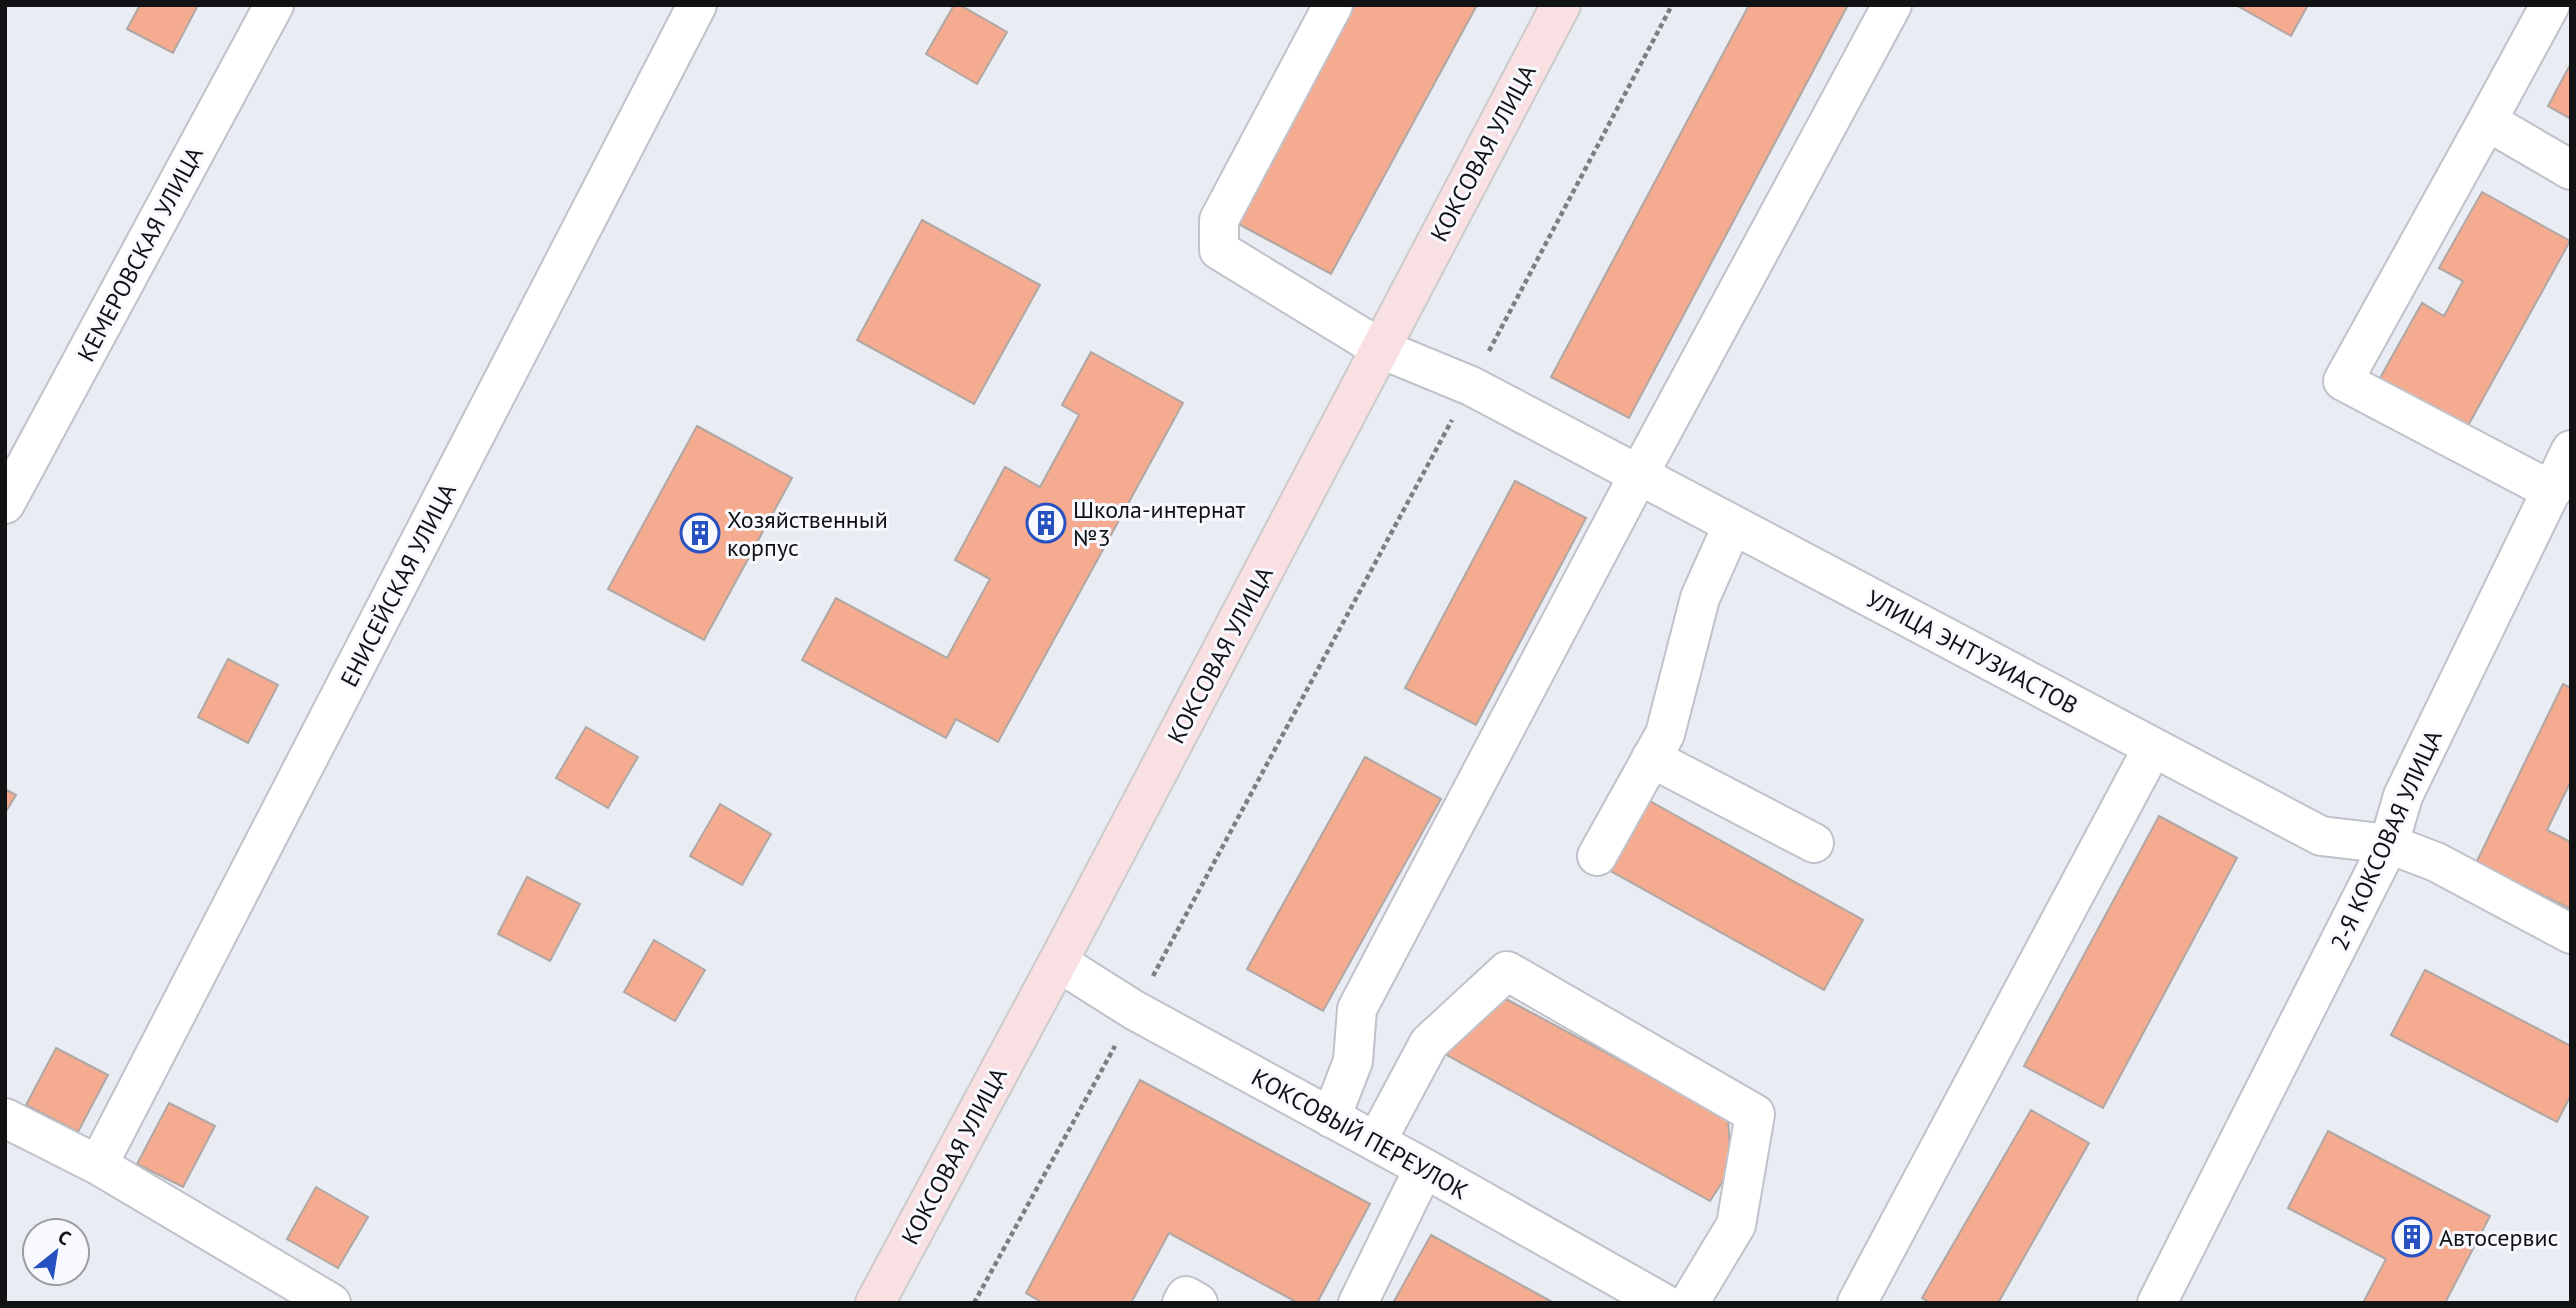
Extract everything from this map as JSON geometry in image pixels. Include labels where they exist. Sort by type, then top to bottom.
[{"type":"main road","name":"КОКСОВАЯ УЛИЦА","points":[[875,1303],[1059,962],[1561,5]]},
{"type":"street","name":"КЕМЕРОВСКАЯ УЛИЦА","points":[[5,504],[274,5]]},
{"type":"street","name":"ЕНИСЕЙСКАЯ УЛИЦА","points":[[98,1165],[697,5]]},
{"type":"street","name":"УЛИЦА ЭНТУЗИАСТОВ","points":[[1333,5],[1219,220],[1219,250],[1381,349],[1471,386],[2321,836],[2389,844],[2436,862],[2571,934]]},
{"type":"street","points":[[1331,1118],[1353,1061],[1357,1009],[1638,476],[1892,5]]},
{"type":"street","points":[[2550,5],[2343,381],[2552,491]]},
{"type":"street","points":[[2487,121],[2571,170]]},
{"type":"street","name":"2-Я КОКСОВАЯ УЛИЦА","points":[[2157,1303],[2389,844],[2403,796],[2571,450]]},
{"type":"street","points":[[1597,856],[1665,734],[1700,598],[1732,526]]},
{"type":"street","points":[[1857,1303],[2152,747]]},
{"type":"street","points":[[1651,758],[1815,844]]},
{"type":"street","name":"КОКСОВЫЙ ПЕРЕУЛОК","points":[[1059,962],[1134,1010],[1424,1168],[1663,1303]]},
{"type":"street","points":[[1376,1142],[1429,1043],[1507,971],[1755,1114],[1736,1225],[1689,1303]]},
{"type":"street","points":[[5,1118],[98,1165],[331,1303]]},
{"type":"street","points":[[1358,1303],[1424,1168]]},
{"type":"street","points":[[1182,1303],[1186,1296],[1198,1303]]},
{"type":"path","points":[[974,1303],[1471,386],[1672,5]]},
{"type":"building","points":[[140,5],[198,5],[173,53],[127,29]]},
{"type":"building","points":[[954,5],[960,5],[1007,32],[977,84],[926,54]]},
{"type":"building","points":[[1355,5],[1477,5],[1331,274],[1237,223]]},
{"type":"building","points":[[1749,5],[1848,5],[1629,418],[1551,377]]},
{"type":"building","points":[[2236,5],[2308,5],[2291,36]]},
{"type":"building","points":[[2571,63],[2571,119],[2548,106]]},
{"type":"building","points":[[2482,192],[2570,241],[2464,433],[2376,385],[2422,303],[2444,316],[2463,281],[2439,268]]},
{"type":"building","points":[[922,220],[1040,285],[974,404],[857,340]]},
{"type":"building","name":"Школа-интернат №3","points":[[1091,352],[1183,403],[998,742],[956,719],[946,738],[802,660],[836,598],[947,658],[990,579],[955,560],[1005,467],[1040,487],[1079,415],[1062,405]]},
{"type":"building","name":"Хозяйственный корпус","points":[[697,426],[792,478],[704,640],[608,589]]},
{"type":"building","points":[[1515,481],[1586,518],[1476,725],[1405,688]]},
{"type":"building","points":[[228,659],[278,685],[248,743],[198,717]]},
{"type":"building","points":[[2563,684],[2571,688],[2571,781],[2547,830],[2571,842],[2571,909],[2476,863]]},
{"type":"building","points":[[586,727],[638,757],[608,808],[556,778]]},
{"type":"building","points":[[1365,757],[1441,799],[1323,1011],[1247,969]]},
{"type":"building","points":[[5,789],[16,795],[5,813]]},
{"type":"building","points":[[1648,800],[1863,920],[1824,990],[1609,870]]},
{"type":"building","points":[[720,804],[771,834],[742,885],[690,856]]},
{"type":"building","points":[[2159,816],[2237,858],[2103,1108],[2024,1066]]},
{"type":"building","points":[[527,877],[580,904],[550,961],[498,934]]},
{"type":"building","points":[[654,940],[705,970],[675,1021],[624,992]]},
{"type":"building","points":[[2425,970],[2571,1046],[2571,1095],[2557,1122],[2391,1035]]},
{"type":"building","points":[[1506,999],[1728,1118],[1731,1169],[1710,1201],[1447,1055],[1465,1023]]},
{"type":"building","points":[[56,1048],[108,1075],[78,1132],[26,1105]]},
{"type":"building","points":[[1140,1080],[1370,1204],[1317,1303],[1298,1303],[1169,1233],[1131,1303],[1043,1303],[1026,1293]]},
{"type":"building","points":[[169,1103],[215,1126],[183,1187],[137,1164]]},
{"type":"building","points":[[2031,1110],[2089,1143],[1998,1303],[1931,1303],[1922,1298]]},
{"type":"building","name":"Автосервис","points":[[2328,1131],[2490,1216],[2445,1303],[2363,1303],[2386,1259],[2288,1208]]},
{"type":"building","points":[[316,1187],[368,1217],[338,1268],[287,1239]]},
{"type":"building","points":[[1431,1235],[1554,1303],[1393,1303]]},
{"type":"place","name":"Школа-интернат №3","points":[[1046,523]]},
{"type":"place","name":"Хозяйственный корпус","points":[[700,533]]},
{"type":"place","name":"Автосервис","points":[[2412,1237]]}]
